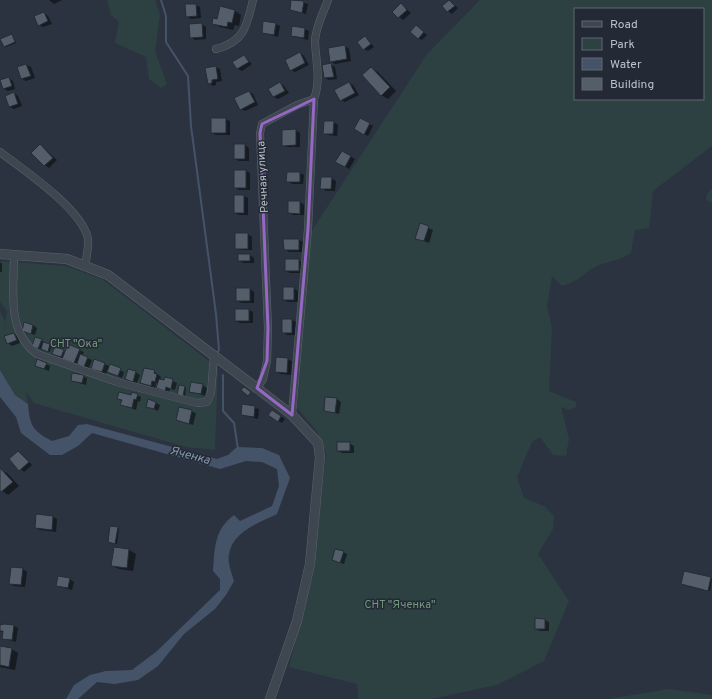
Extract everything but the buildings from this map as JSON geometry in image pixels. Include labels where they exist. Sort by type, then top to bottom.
[{"type":"street","points":[[216,50],[230,45],[242,33],[247,26],[253,0]]},
{"type":"street","points":[[292,415],[308,229],[314,99],[317,91],[315,41],[319,22],[328,0]]},
{"type":"street","name":"Речная улица","points":[[257,388],[263,379],[267,361],[268,328],[260,133],[262,124],[298,105],[314,99]]},
{"type":"street","points":[[0,152],[39,180],[82,223],[88,240],[85,267]]},
{"type":"street","points":[[0,254],[67,260],[108,276],[292,415],[318,443],[320,457],[310,564],[297,621],[270,699]]},
{"type":"street","points":[[14,256],[14,316],[18,330],[26,346],[37,354],[117,382],[197,403],[207,402],[211,393],[214,356]]},
{"type":"highlighted area","points":[[314,99],[308,229],[292,415],[257,388],[267,361],[268,328],[260,133],[262,124]]},
{"type":"green space","points":[[107,0],[155,0],[160,14],[155,51],[167,84],[161,88],[149,79],[146,57],[115,43],[119,22],[111,15]]},
{"type":"green space","name":"СНТ \"Яченка\"","points":[[480,0],[712,0],[712,146],[653,191],[649,228],[635,230],[631,253],[595,267],[577,280],[562,286],[552,276],[547,306],[552,328],[549,391],[576,402],[576,407],[570,410],[561,407],[569,439],[566,456],[553,455],[540,437],[532,442],[517,477],[524,498],[544,506],[554,516],[553,529],[538,554],[569,601],[544,661],[497,685],[431,699],[358,699],[357,684],[289,667],[314,564],[326,454],[316,430],[297,408],[311,232],[427,54]]},
{"type":"green space","points":[[712,189],[712,203],[706,200],[707,194]]},
{"type":"green space","name":"СНТ \"Ока\"","points":[[0,261],[66,266],[102,279],[218,368],[215,450],[186,447],[34,403],[26,392],[28,404],[15,395],[0,370],[0,311],[5,321],[4,332],[7,311],[0,302]]},
{"type":"green space","points":[[669,689],[712,695],[712,699],[608,699]]},
{"type":"water","name":"Яченка","points":[[0,370],[15,395],[28,404],[33,427],[40,434],[52,441],[69,436],[78,425],[87,424],[217,459],[228,455],[237,447],[262,448],[279,455],[290,478],[277,514],[248,529],[236,539],[231,546],[229,561],[234,581],[226,595],[215,609],[184,634],[158,666],[138,680],[115,684],[97,682],[78,699],[66,699],[74,685],[90,675],[106,671],[132,670],[157,651],[220,590],[220,579],[213,571],[215,547],[219,533],[227,521],[234,515],[240,521],[272,506],[279,486],[277,469],[262,462],[246,461],[220,469],[92,433],[78,446],[62,455],[50,455],[21,433],[16,417],[0,397]]},
{"type":"waterway","points":[[161,0],[166,16],[166,42],[188,76],[191,126],[216,314],[219,350],[217,353]]},
{"type":"waterway","points":[[223,375],[223,411],[234,423],[238,449]]}]
